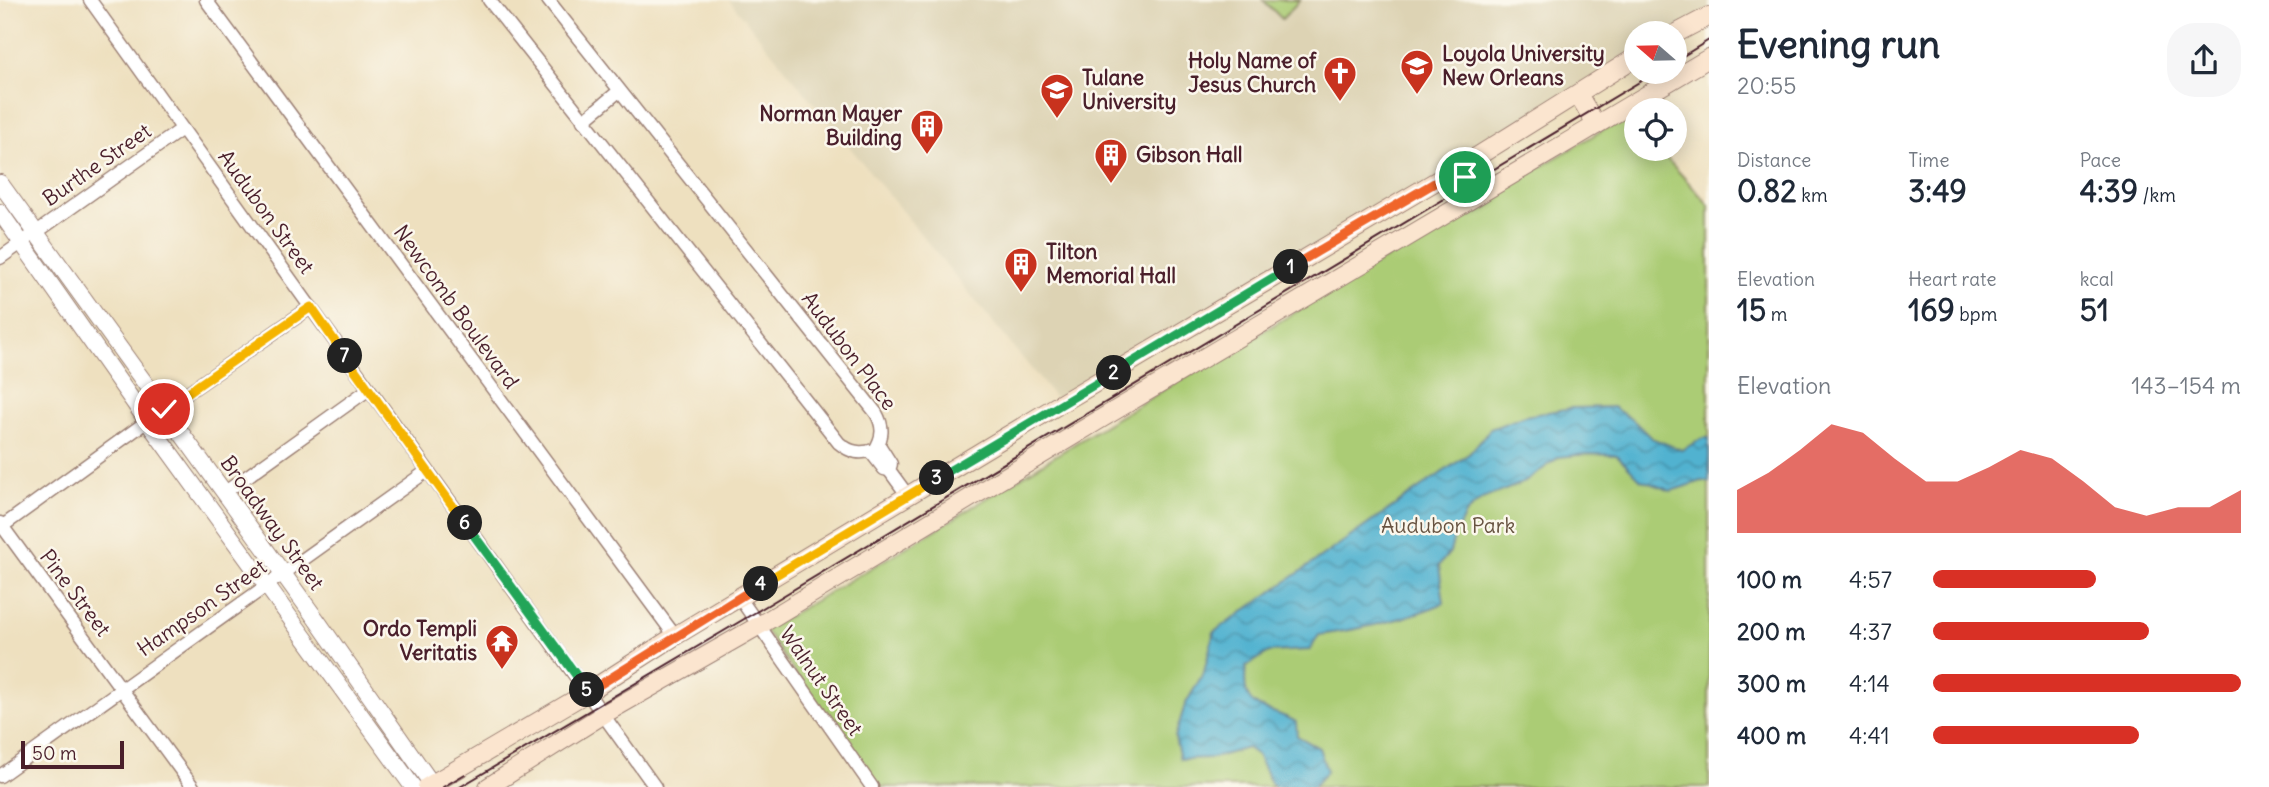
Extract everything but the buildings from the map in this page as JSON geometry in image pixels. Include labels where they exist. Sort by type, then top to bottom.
[{"type":"main road","points":[[1687,28],[1709,16]]},
{"type":"main road","points":[[488,787],[604,714],[927,526],[1104,417],[1709,58]]},
{"type":"main road","points":[[431,786],[739,597],[1460,168],[1624,65]]},
{"type":"main road","points":[[1578,94],[1596,125]]},
{"type":"main road","points":[[1460,168],[1476,196]]},
{"type":"main road","points":[[1237,300],[1256,327]]},
{"type":"main road","points":[[1145,355],[1163,382]]},
{"type":"main road","points":[[1087,389],[1104,417]]},
{"type":"street","name":"Audubon Street","points":[[90,0],[655,787]]},
{"type":"street","name":"Newcomb Boulevard","points":[[206,0],[675,636]]},
{"type":"street","points":[[489,0],[839,443],[853,452],[874,448],[884,469],[890,470],[908,496]]},
{"type":"street","name":"Audubon Place","points":[[548,0],[876,413],[883,430],[874,448]]},
{"type":"street","points":[[583,121],[620,91]]},
{"type":"street","name":"Burthe Street","points":[[0,258],[182,129]]},
{"type":"street","name":"Broadway Street","points":[[0,183],[28,237],[147,421],[413,787]]},
{"type":"street","name":"Broadway Street","points":[[0,212],[28,237],[164,409],[431,786]]},
{"type":"street","points":[[1,526],[311,307]]},
{"type":"street","points":[[224,493],[369,389]]},
{"type":"street","name":"Hampson Street","points":[[0,776],[427,471]]},
{"type":"street","name":"Pine Street","points":[[1,526],[194,787]]},
{"type":"street","name":"Walnut Street","points":[[739,597],[872,787]]},
{"type":"shaded area","name":"Tulane University","points":[[729,0],[1709,0],[1709,17],[1687,27],[1687,21],[1624,21],[1624,65],[1060,404]]},
{"type":"green space","points":[[1263,0],[1300,0],[1282,19]]},
{"type":"green space","name":"Audubon Park","points":[[1624,117],[1624,161],[1669,161],[1709,205],[1709,787],[874,787],[765,630],[932,532],[1108,423]]},
{"type":"water","points":[[1613,407],[1635,422],[1651,438],[1682,450],[1703,438],[1709,438],[1709,482],[1702,481],[1671,491],[1641,480],[1617,455],[1559,457],[1525,482],[1482,499],[1466,513],[1455,534],[1450,552],[1439,565],[1444,603],[1383,623],[1319,635],[1310,650],[1269,652],[1246,667],[1245,682],[1251,701],[1296,722],[1297,736],[1319,748],[1327,771],[1313,787],[1276,787],[1271,783],[1257,755],[1247,748],[1213,758],[1180,759],[1175,737],[1185,705],[1204,672],[1214,632],[1470,453],[1490,429],[1525,416],[1571,408]]},
{"type":"tram line","points":[[1687,54],[1709,40]]},
{"type":"tram line","points":[[460,787],[1636,84]]},
{"type":"tram line","points":[[443,787],[465,774]]},
{"type":"place","name":"Loyola University New Orleans","points":[[1417,96]]},
{"type":"place","name":"Holy Name of Jesus Church","points":[[1340,103]]},
{"type":"place","name":"Tulane University","points":[[1057,120]]},
{"type":"place","name":"Norman Mayer Building","points":[[927,156]]},
{"type":"place","name":"Gibson Hall","points":[[1111,185]]},
{"type":"place","name":"Tilton Memorial Hall","points":[[1021,294]]},
{"type":"place","name":"Ordo Templi Veritatis","points":[[502,671]]},
{"type":"route","points":[[164,409],[311,307],[588,692],[739,597],[1385,211],[1460,168],[1465,177]]}]
